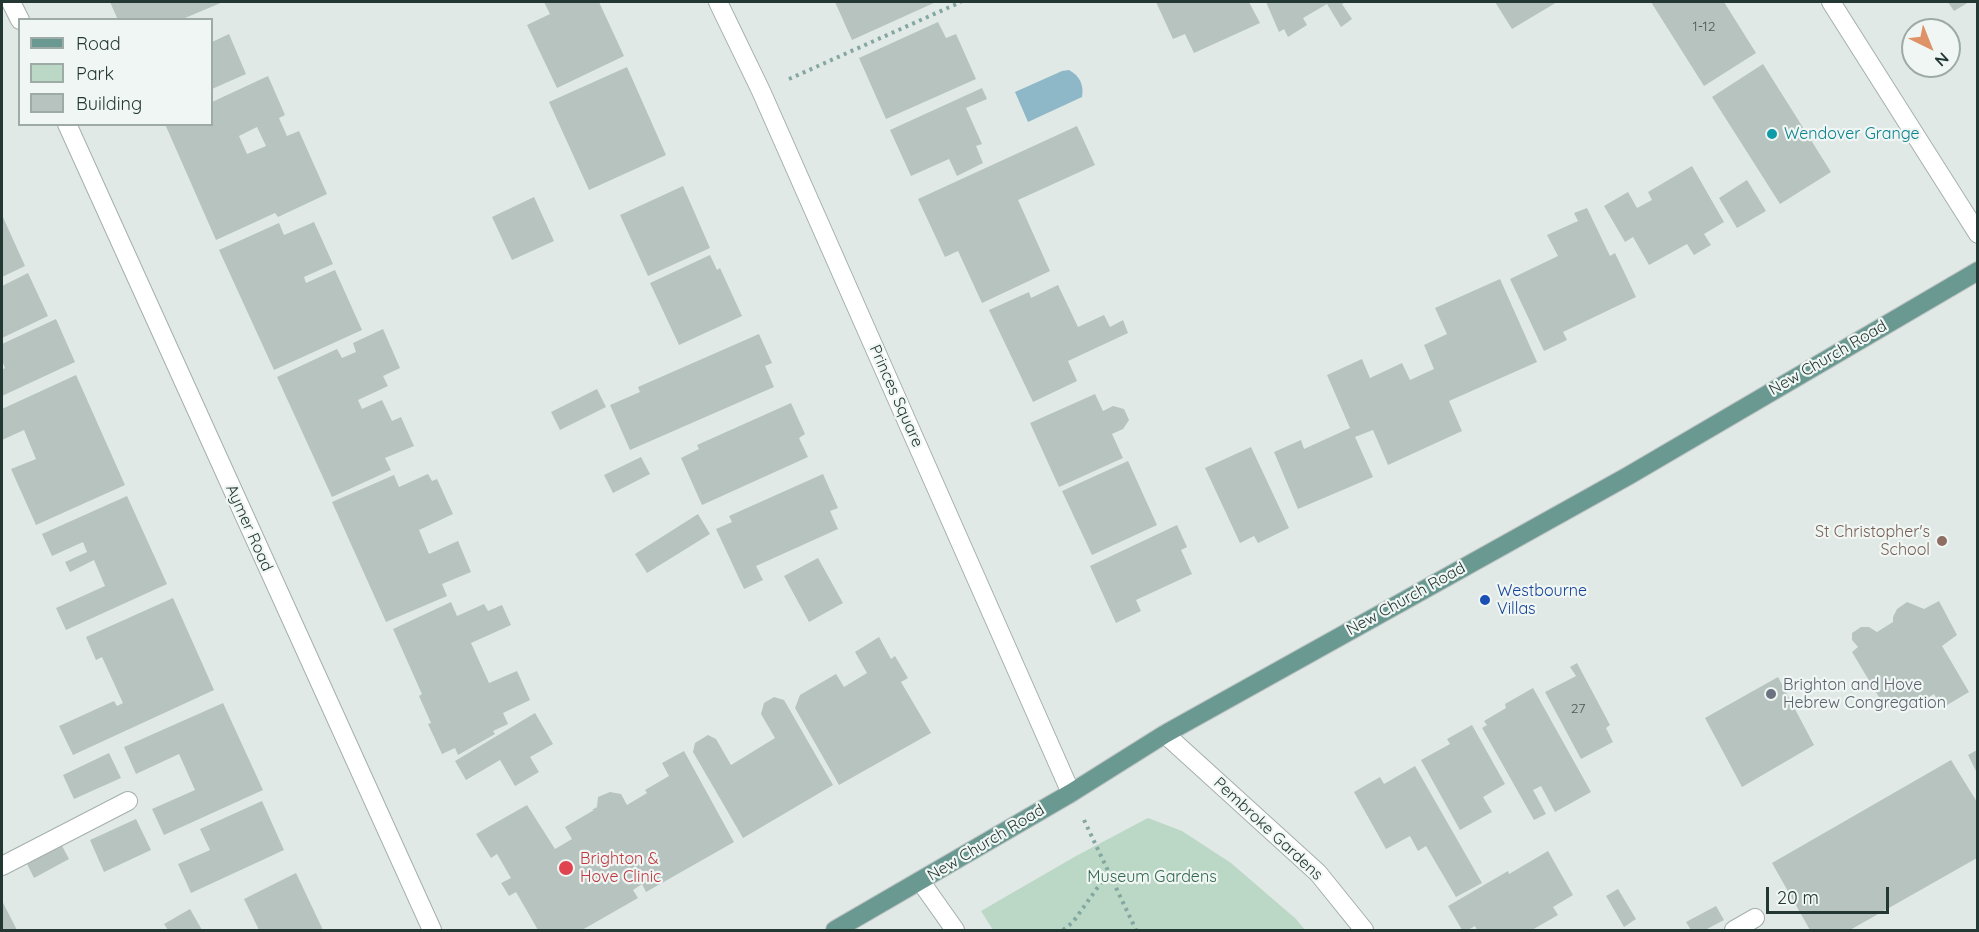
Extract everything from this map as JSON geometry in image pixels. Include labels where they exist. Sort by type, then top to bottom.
[{"type":"main road","name":"New Church Road","points":[[836,930],[1071,793],[1165,734],[1628,476],[1977,271]]},
{"type":"street","points":[[11,2],[19,18]]},
{"type":"street","name":"Princes Square","points":[[718,2],[761,91],[1071,793]]},
{"type":"street","points":[[1831,2],[1977,234]]},
{"type":"street","name":"Aymer Road","points":[[68,126],[432,930]]},
{"type":"street","name":"Pembroke Gardens","points":[[1165,734],[1318,873],[1364,930]]},
{"type":"street","points":[[2,866],[128,801]]},
{"type":"street","points":[[921,882],[955,930]]},
{"type":"street","points":[[1734,930],[1755,918]]},
{"type":"path","points":[[761,91],[961,2]]},
{"type":"path","points":[[1071,793],[1136,930]]},
{"type":"path","points":[[1063,930],[1073,922],[1109,872]]},
{"type":"green space","name":"Museum Gardens","points":[[1148,818],[1182,831],[1231,863],[1296,919],[1305,930],[993,930],[981,911],[1076,856]]},
{"type":"water","points":[[1069,70],[1080,81],[1082,97],[1028,122],[1015,92]]},
{"type":"building","points":[[110,2],[223,2],[185,18],[117,18]]},
{"type":"building","points":[[544,2],[599,2],[624,56],[557,88],[527,25],[550,14]]},
{"type":"building","points":[[835,2],[936,2],[852,40]]},
{"type":"building","points":[[1156,2],[1249,2],[1260,23],[1194,53],[1185,34],[1173,39]]},
{"type":"building","points":[[1266,2],[1346,2],[1342,4],[1352,19],[1341,27],[1327,4],[1303,18],[1307,25],[1288,37],[1284,29],[1279,32]]},
{"type":"building","points":[[1495,2],[1557,2],[1512,29]]},
{"type":"building","points":[[1651,2],[1724,2],[1756,53],[1704,86]]},
{"type":"building","points":[[1948,2],[1969,2],[1954,11]]},
{"type":"building","points":[[938,22],[946,38],[956,34],[976,79],[886,119],[859,58]]},
{"type":"building","points":[[229,34],[246,74],[213,89],[213,42]]},
{"type":"building","name":"Wendover Grange","points":[[1763,64],[1831,172],[1780,204],[1712,97]]},
{"type":"building","points":[[627,67],[666,155],[589,190],[549,102]]},
{"type":"building","points":[[268,76],[285,115],[279,118],[287,136],[299,131],[327,194],[278,217],[275,213],[216,240],[166,126],[213,126],[213,102]],"holes":[[[257,127],[266,146],[247,154],[239,136]]]},
{"type":"building","points":[[982,88],[987,99],[966,108],[982,144],[976,146],[983,163],[957,176],[949,159],[911,176],[890,130]]},
{"type":"building","points":[[1077,126],[1095,165],[1018,200],[1050,271],[982,303],[958,251],[945,257],[918,199]]},
{"type":"building","points":[[1692,166],[1724,222],[1704,234],[1711,245],[1694,255],[1687,244],[1649,265],[1633,237],[1625,242],[1604,206],[1628,192],[1637,208],[1652,200],[1648,192]]},
{"type":"building","points":[[1747,180],[1766,211],[1737,228],[1719,198]]},
{"type":"building","points":[[683,186],[710,248],[648,276],[620,215]]},
{"type":"building","points":[[534,197],[554,241],[512,260],[492,217]]},
{"type":"building","points":[[1587,208],[1610,256],[1615,253],[1636,297],[1563,332],[1567,340],[1544,351],[1510,279],[1558,256],[1547,235],[1578,221],[1574,213]]},
{"type":"building","points":[[2,215],[25,266],[2,277]]},
{"type":"building","points":[[314,222],[333,264],[304,277],[306,283],[335,270],[362,330],[274,370],[219,250],[279,223],[284,235]]},
{"type":"building","points":[[710,255],[717,270],[720,268],[742,316],[679,345],[650,283]]},
{"type":"building","points":[[28,273],[48,316],[2,338],[2,286]]},
{"type":"building","points":[[1500,279],[1537,362],[1449,401],[1462,431],[1388,465],[1373,430],[1355,437],[1373,477],[1298,509],[1274,452],[1301,440],[1304,449],[1350,428],[1327,375],[1362,359],[1370,378],[1402,363],[1410,380],[1434,369],[1424,345],[1447,334],[1435,308]]},
{"type":"building","points":[[1058,285],[1078,327],[1104,315],[1110,327],[1123,320],[1128,333],[1068,361],[1077,381],[1033,402],[989,310],[1029,292],[1031,298]]},
{"type":"building","points":[[56,319],[75,362],[2,396],[2,370],[5,368],[2,360],[2,344]]},
{"type":"building","points":[[383,329],[400,368],[383,376],[388,386],[358,400],[362,409],[382,400],[392,421],[401,417],[414,446],[385,458],[391,470],[332,497],[277,377],[337,349],[342,358],[356,352],[353,343]]},
{"type":"building","points":[[759,334],[772,363],[765,366],[774,387],[630,450],[610,405],[640,392],[638,387]]},
{"type":"building","points":[[76,375],[125,485],[36,525],[11,469],[36,459],[24,430],[2,440],[2,409]]},
{"type":"building","points":[[597,389],[606,407],[560,430],[551,412]]},
{"type":"building","points":[[1095,394],[1103,411],[1113,406],[1124,409],[1129,420],[1123,429],[1112,434],[1123,458],[1059,487],[1030,423]]},
{"type":"building","points":[[791,403],[805,434],[799,438],[808,457],[702,505],[681,458],[699,449],[697,445]]},
{"type":"building","points":[[1251,447],[1289,528],[1258,543],[1254,536],[1240,543],[1205,468]]},
{"type":"building","points":[[641,457],[650,474],[613,493],[604,475]]},
{"type":"building","points":[[1128,461],[1157,525],[1092,555],[1062,491]]},
{"type":"building","points":[[428,474],[432,481],[437,479],[453,514],[419,530],[429,554],[458,541],[471,572],[442,584],[447,596],[386,622],[332,502],[394,475],[399,487]]},
{"type":"building","points":[[823,474],[838,508],[830,511],[838,529],[756,566],[763,580],[744,589],[716,529],[732,522],[729,516]]},
{"type":"building","points":[[127,496],[167,584],[66,630],[56,608],[105,586],[94,560],[70,572],[65,562],[87,552],[83,542],[52,556],[42,534]]},
{"type":"building","points":[[698,514],[710,534],[647,573],[635,554]]},
{"type":"building","points":[[1177,525],[1187,547],[1181,550],[1192,574],[1136,600],[1141,611],[1116,623],[1090,566]]},
{"type":"building","points":[[818,558],[843,603],[809,622],[784,576]]},
{"type":"building","points":[[173,598],[214,690],[73,755],[59,726],[114,701],[117,706],[123,703],[102,657],[96,660],[86,637]]},
{"type":"building","points":[[1939,601],[1957,635],[1942,646],[1969,692],[1942,708],[1934,694],[1909,709],[1903,698],[1886,709],[1852,652],[1858,647],[1852,640],[1852,633],[1861,627],[1869,627],[1877,632],[1893,622],[1897,609],[1907,602],[1924,609]]},
{"type":"building","points":[[451,602],[457,616],[484,604],[488,611],[502,605],[511,625],[471,643],[489,683],[517,671],[530,700],[503,713],[508,724],[493,731],[495,734],[458,755],[455,748],[442,754],[428,724],[431,723],[419,696],[422,694],[393,629]]},
{"type":"building","points":[[879,637],[891,659],[895,656],[908,678],[901,682],[931,733],[839,785],[795,708],[800,695],[836,674],[844,687],[867,673],[855,652]]},
{"type":"building","points":[[1577,663],[1610,725],[1606,728],[1613,742],[1581,759],[1545,692],[1576,676],[1570,667]]},
{"type":"building","points":[[1778,677],[1814,745],[1742,787],[1705,718]]},
{"type":"building","points":[[1533,688],[1591,792],[1555,812],[1541,786],[1533,790],[1546,814],[1534,820],[1482,728],[1487,725],[1484,721],[1506,708],[1505,704]]},
{"type":"building","points":[[774,697],[784,700],[833,785],[743,838],[693,752],[695,743],[708,735],[716,739],[731,765],[775,738],[761,714],[764,703]]},
{"type":"building","points":[[223,703],[263,790],[164,835],[152,809],[195,790],[179,754],[136,774],[124,747]]},
{"type":"building","points":[[535,713],[553,744],[530,757],[539,772],[515,786],[500,760],[466,780],[455,761]]},
{"type":"building","points":[[1472,725],[1505,784],[1483,797],[1492,812],[1460,830],[1421,760],[1450,744],[1447,739]]},
{"type":"building","points":[[1977,750],[1977,773],[1968,755]]},
{"type":"building","points":[[684,751],[734,842],[646,892],[642,884],[633,890],[638,898],[582,930],[538,930],[516,892],[509,896],[501,883],[511,878],[497,854],[491,858],[476,834],[527,805],[555,849],[572,839],[565,827],[594,810],[592,810],[597,807],[598,797],[610,792],[621,794],[627,805],[647,793],[645,790],[669,776],[662,763]]},
{"type":"building","points":[[109,753],[121,778],[74,799],[63,775]]},
{"type":"building","points":[[1951,760],[1977,802],[1977,858],[1850,930],[1810,930],[1772,863]]},
{"type":"building","points":[[1415,766],[1482,883],[1456,897],[1426,846],[1418,851],[1410,836],[1386,849],[1354,792],[1380,777],[1384,784]]},
{"type":"building","points":[[262,801],[284,850],[191,893],[178,864],[210,850],[200,829]]},
{"type":"building","points":[[136,819],[151,850],[104,872],[90,840]]},
{"type":"building","points":[[61,844],[69,859],[34,878],[26,862]]},
{"type":"building","points":[[1548,851],[1573,895],[1553,907],[1558,915],[1532,930],[1477,930],[1475,926],[1462,930],[1448,906]]},
{"type":"building","points":[[296,873],[323,930],[259,930],[244,899]]},
{"type":"building","points":[[1618,889],[1636,919],[1624,927],[1606,896]]},
{"type":"building","points":[[2,901],[17,930],[2,930]]},
{"type":"building","points":[[1716,906],[1724,920],[1705,930],[1691,930],[1686,922]]},
{"type":"building","points":[[190,909],[202,930],[168,930],[164,924]]},
{"type":"place","name":"Wendover Grange","points":[[1772,134]]},
{"type":"place","name":"St Christopher's School","points":[[1942,541]]},
{"type":"place","name":"Westbourne Villas","points":[[1485,600]]},
{"type":"place","name":"Brighton and Hove Hebrew Congregation","points":[[1771,694]]},
{"type":"place","name":"Brighton & Hove Clinic","points":[[566,868]]}]
